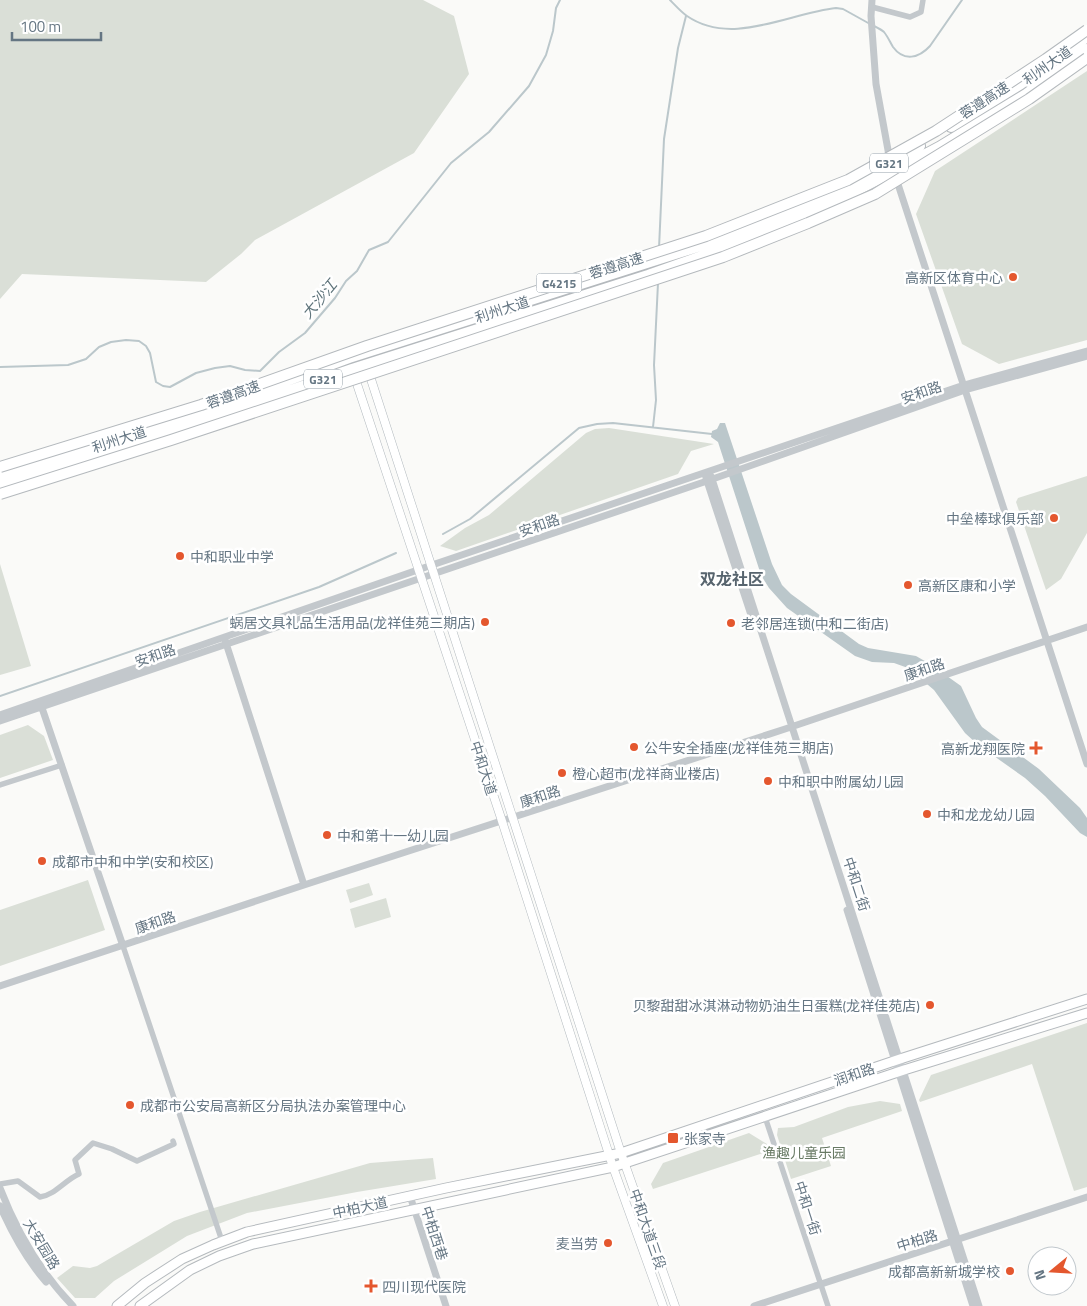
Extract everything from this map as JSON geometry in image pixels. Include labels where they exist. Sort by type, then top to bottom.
[{"type":"highway","name":"蓉遵高速","points":[[0,467],[202,405],[367,346],[706,236],[848,180],[936,131],[1087,30]]},
{"type":"highway","name":"利州大道","points":[[892,167],[1021,84],[1087,37]]},
{"type":"highway","name":"利州大道","points":[[0,486],[167,433],[366,365],[648,274],[675,259],[716,241],[939,147],[1026,94],[1087,49]]},
{"type":"highway","name":"蓉遵高速","points":[[0,494],[171,440],[723,257],[808,223],[874,194],[1029,100],[1087,58]]},
{"type":"highway","name":"利州大道","points":[[0,476],[189,417],[349,358],[643,265],[675,259]]},
{"type":"main road","name":"中和大道","points":[[366,365],[621,1153]]},
{"type":"main road","name":"中和大道","points":[[352,370],[502,822],[613,1167]]},
{"type":"main road","name":"润和路","points":[[621,1153],[897,1060],[1087,999]]},
{"type":"main road","name":"润和路","points":[[625,1163],[901,1071],[1087,1013]]},
{"type":"main road","name":"中柏大道","points":[[117,1306],[164,1270],[182,1259],[247,1232],[410,1196],[621,1153]]},
{"type":"main road","name":"中和大道三段","points":[[621,1153],[675,1306]]},
{"type":"main road","name":"中柏大道","points":[[140,1306],[190,1270],[219,1256],[253,1244],[625,1163]]},
{"type":"main road","name":"中和大道三段","points":[[613,1167],[663,1306]]},
{"type":"street","points":[[923,0],[921,12],[910,17],[872,4],[871,16],[876,84],[892,167],[1087,764]]},
{"type":"street","name":"安和路","points":[[225,641],[419,569],[707,472],[729,468],[964,388],[1087,350]]},
{"type":"street","name":"安和路","points":[[964,388],[1087,356]]},
{"type":"street","name":"安和路","points":[[0,721],[41,704],[225,641],[435,574],[709,480],[729,468]]},
{"type":"street","name":"中和二街","points":[[707,472],[955,1241],[979,1306]]},
{"type":"street","name":"康和路","points":[[0,986],[790,727],[1087,627]]},
{"type":"street","points":[[225,641],[304,885]]},
{"type":"street","points":[[41,704],[222,1241]]},
{"type":"street","name":"安和路","points":[[0,715],[41,704]]},
{"type":"street","points":[[0,785],[62,765]]},
{"type":"street","name":"中和一街","points":[[765,1117],[828,1306]]},
{"type":"street","points":[[0,1184],[18,1181],[40,1196],[49,1195],[79,1174],[75,1160],[93,1144],[112,1149],[136,1161],[168,1148],[174,1144],[173,1141]]},
{"type":"street","name":"大安园路","points":[[0,1188],[22,1238],[33,1257],[48,1278],[73,1306]]},
{"type":"street","name":"中柏西巷","points":[[410,1196],[446,1306]]},
{"type":"street","name":"中柏路","points":[[754,1306],[1087,1196]]},
{"type":"street","points":[[0,1206],[8,1225],[32,1266],[66,1306]]},
{"type":"street","name":"中和二街","points":[[955,1241],[972,1306]]},
{"type":"green space","points":[[0,0],[423,0],[454,16],[469,74],[414,153],[255,240],[241,254],[206,282],[22,274],[0,299]]},
{"type":"green space","name":"高新区体育中心","points":[[1087,71],[1087,340],[999,364],[962,344],[916,214],[935,171]]},
{"type":"green space","points":[[609,428],[714,444],[691,451],[678,474],[456,551],[440,546],[465,528],[489,515],[586,433],[595,429]]},
{"type":"green space","name":"中垒棒球俱乐部","points":[[1087,476],[1087,533],[1061,579],[1046,590],[1016,502],[1018,498]]},
{"type":"green space","points":[[0,564],[31,666],[0,675]]},
{"type":"green space","points":[[28,725],[44,736],[53,760],[0,778],[0,735]]},
{"type":"green space","points":[[88,880],[105,930],[0,966],[0,910]]},
{"type":"green space","points":[[369,883],[373,895],[350,903],[346,890]]},
{"type":"green space","points":[[386,898],[391,917],[355,928],[350,909]]},
{"type":"green space","points":[[1087,1023],[1087,1187],[1074,1191],[1032,1064],[920,1102],[919,1100],[931,1075]]},
{"type":"green space","name":"渔趣儿童乐园","points":[[880,1101],[900,1104],[902,1111],[822,1138],[831,1166],[791,1179],[777,1135],[778,1128],[794,1127],[848,1107]]},
{"type":"green space","points":[[749,1133],[767,1144],[769,1151],[653,1189],[651,1184],[663,1163]]},
{"type":"green space","points":[[433,1158],[436,1179],[247,1213],[187,1236],[114,1281],[95,1298],[75,1298],[57,1278],[73,1266],[90,1268],[97,1266],[174,1221],[200,1212],[370,1163]]},
{"type":"shaded area","points":[[720,423],[725,423],[772,564],[782,585],[791,594],[859,644],[868,648],[916,656],[961,686],[982,727],[1039,769],[1080,808],[1087,818],[1087,837],[1080,833],[1025,778],[977,744],[965,733],[934,690],[908,668],[894,663],[872,662],[855,656],[787,608],[769,588],[761,575],[718,442],[711,437],[712,431],[717,429]]},
{"type":"waterway","name":"大沙江","points":[[0,367],[68,365],[86,359],[99,347],[111,342],[126,340],[139,341],[146,346],[150,353],[156,382],[163,386],[170,387],[196,373],[215,368],[230,366],[260,371],[279,352],[305,333],[335,298],[346,281],[357,271],[369,250],[388,242],[451,163],[489,132],[529,86],[546,55],[553,31],[556,8],[560,0]]},
{"type":"waterway","name":"大沙江","points":[[670,0],[687,16],[704,25],[723,29],[761,26],[836,8],[843,9],[870,24]]},
{"type":"waterway","name":"大沙江","points":[[874,26],[884,32],[897,52],[902,55],[916,56],[930,46],[962,0]]},
{"type":"waterway","points":[[659,248],[664,139],[678,48],[686,16]]},
{"type":"waterway","points":[[653,427],[656,400],[654,365],[658,283]]},
{"type":"waterway","points":[[443,534],[470,519],[579,428],[613,423],[712,434]]},
{"type":"waterway","points":[[0,696],[319,587],[396,553]]},
{"type":"place","name":"高新区体育中心","points":[[1013,277]]},
{"type":"place","name":"中垒棒球俱乐部","points":[[1054,518]]},
{"type":"place","name":"中和职业中学","points":[[180,556]]},
{"type":"place","name":"高新区康和小学","points":[[908,585]]},
{"type":"place","name":"蜗居文具礼品生活用品(龙祥佳苑三期店)","points":[[485,622]]},
{"type":"place","name":"老邻居连锁(中和二街店)","points":[[731,623]]},
{"type":"place","name":"公牛安全插座(龙祥佳苑三期店)","points":[[634,747]]},
{"type":"place","name":"高新龙翔医院","points":[[1036,748]]},
{"type":"place","name":"橙心超市(龙祥商业楼店)","points":[[562,773]]},
{"type":"place","name":"中和职中附属幼儿园","points":[[768,781]]},
{"type":"place","name":"中和龙龙幼儿园","points":[[927,814]]},
{"type":"place","name":"中和第十一幼儿园","points":[[327,835]]},
{"type":"place","name":"成都市中和中学(安和校区)","points":[[42,861]]},
{"type":"place","name":"贝黎甜甜冰淇淋动物奶油生日蛋糕(龙祥佳苑店)","points":[[930,1005]]},
{"type":"place","name":"成都市公安局高新区分局执法办案管理中心","points":[[130,1105]]},
{"type":"place","name":"张家寺","points":[[673,1138]]},
{"type":"place","name":"麦当劳","points":[[608,1243]]},
{"type":"place","name":"成都高新新城学校","points":[[1010,1271]]},
{"type":"place","name":"四川现代医院","points":[[371,1286]]},
{"type":"district","name":"双龙社区","points":[[732,579]]}]
